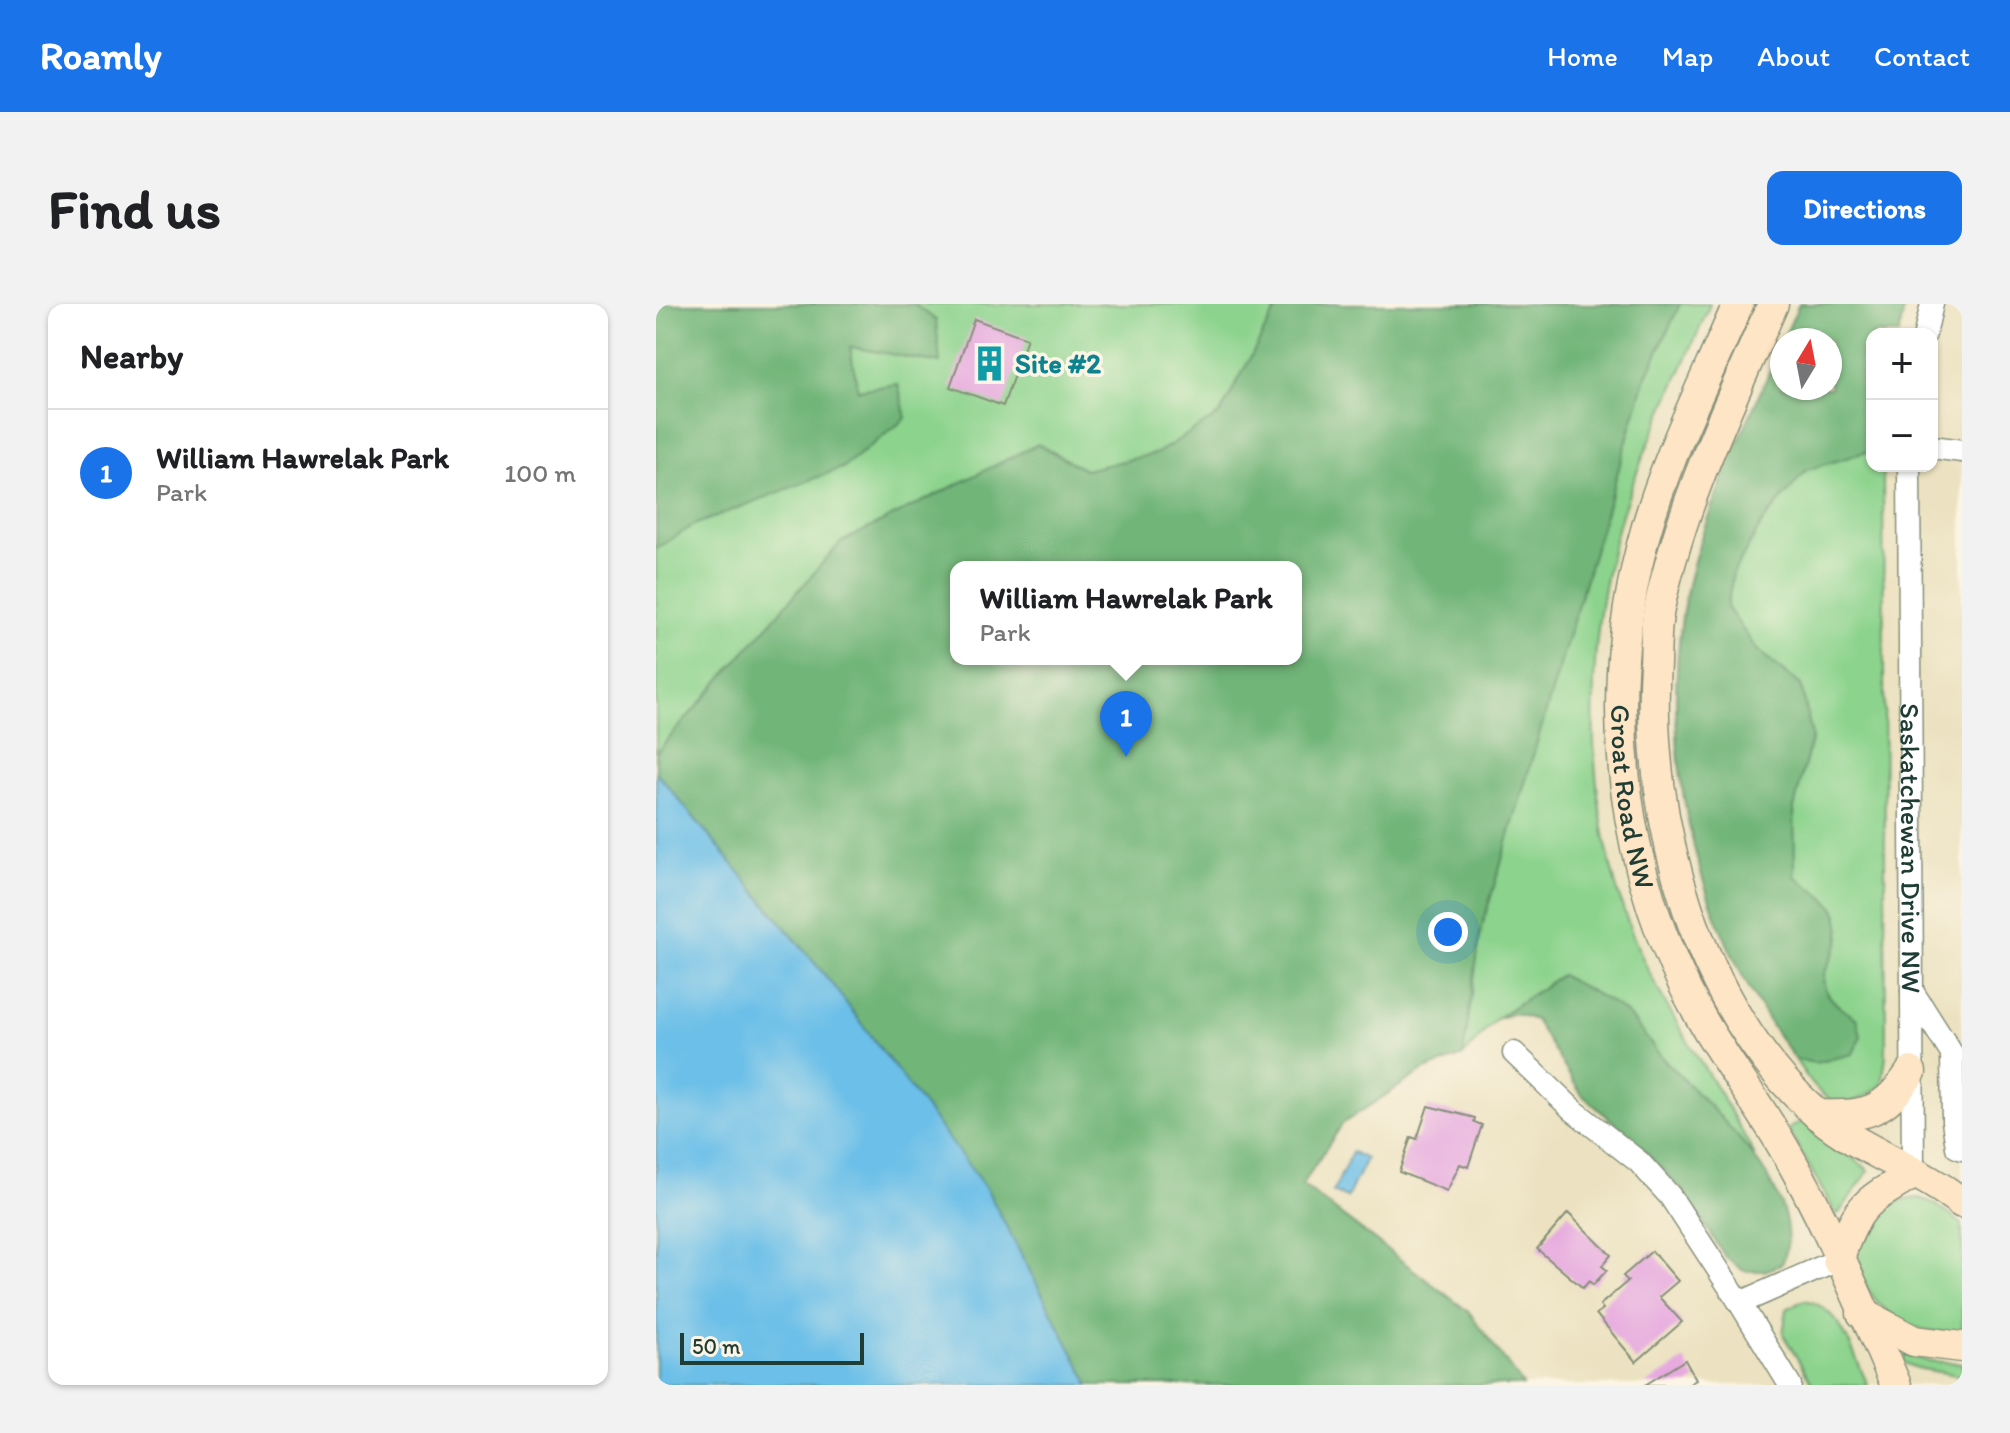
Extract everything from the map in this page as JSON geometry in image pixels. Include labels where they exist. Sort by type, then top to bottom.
[{"type":"main road","name":"Groat Road NW","points":[[1738,304],[1657,496],[1642,542],[1623,646],[1620,707],[1624,785],[1651,905],[1675,965],[1700,1016],[1780,1141],[1838,1260]]},
{"type":"main road","name":"Groat Road NW","points":[[1773,304],[1682,521],[1658,612],[1653,700],[1658,773],[1668,839],[1692,920],[1708,960],[1747,1032],[1769,1063],[1818,1115],[1858,1144],[1913,1174]]},
{"type":"main road","points":[[1818,1115],[1856,1116],[1874,1109],[1895,1095],[1911,1072]]},
{"type":"main road","points":[[1913,1174],[1962,1203]]},
{"type":"main road","points":[[1896,1385],[1838,1260],[1862,1207],[1875,1194],[1913,1174],[1962,1189]]},
{"type":"main road","points":[[1862,1313],[1914,1341],[1962,1347]]},
{"type":"street","points":[[1926,328],[1932,304]]},
{"type":"street","points":[[1938,448],[1962,451]]},
{"type":"street","name":"Saskatchewan Drive NW","points":[[1909,472],[1913,1174]]},
{"type":"street","points":[[1911,990],[1952,1054],[1953,1121],[1957,1147],[1962,1149]]},
{"type":"street","points":[[1514,1053],[1573,1110],[1639,1162],[1670,1196],[1790,1385]]},
{"type":"street","points":[[1740,1303],[1838,1260]]},
{"type":"green space","points":[[656,304],[1710,304],[1640,465],[1615,539],[1603,594],[1596,650],[1593,708],[1595,766],[1602,822],[1614,877],[1630,928],[1657,988],[1755,1156],[1644,1038],[1626,1013],[1561,975],[1496,1019],[1463,1056],[1424,1070],[1343,1123],[1301,1186],[656,772]]},
{"type":"green space","points":[[656,304],[914,304],[936,320],[940,363],[850,347],[858,390],[898,384],[906,418],[844,467],[694,525],[656,549]]},
{"type":"green space","points":[[1279,304],[1680,304],[1645,380],[1481,930],[1463,1056],[1424,1070],[1343,1123],[1302,1185],[1469,1312],[1523,1385],[1090,1385],[987,1190],[828,979],[656,772],[656,753],[841,542],[1038,444],[1085,470],[1157,453],[1220,414]]},
{"type":"green space","points":[[1799,304],[1905,304],[1900,328],[1866,328],[1866,452],[1806,470],[1762,523],[1733,573],[1727,607],[1757,650],[1801,685],[1812,736],[1794,808],[1795,876],[1824,898],[1837,913],[1840,930],[1838,944],[1824,979],[1826,990],[1836,1004],[1857,1019],[1861,1036],[1853,1054],[1815,1063],[1795,1059],[1762,1010],[1734,959],[1712,905],[1695,850],[1683,793],[1677,735],[1677,676],[1682,617],[1698,546],[1723,477],[1770,370],[1770,400],[1842,400],[1842,328],[1788,328]]},
{"type":"green space","points":[[1866,452],[1866,472],[1883,472],[1886,1056],[1882,1085],[1867,1096],[1842,1103],[1822,1094],[1795,1059],[1826,1061],[1857,1019],[1836,1004],[1826,990],[1824,979],[1838,944],[1840,930],[1837,913],[1824,898],[1795,876],[1794,808],[1812,736],[1801,685],[1757,650],[1727,607],[1733,573],[1762,523],[1806,470]]},
{"type":"green space","points":[[1561,975],[1629,1017],[1663,1059],[1751,1152],[1783,1209],[1788,1237],[1782,1264],[1765,1271],[1744,1271],[1726,1258],[1684,1192],[1635,1141],[1581,1094],[1535,1020],[1515,1013],[1496,1019]]},
{"type":"green space","points":[[1803,1121],[1868,1172],[1839,1213],[1836,1214],[1788,1129]]},
{"type":"green space","points":[[1920,1198],[1935,1204],[1962,1224],[1962,1334],[1924,1329],[1902,1321],[1882,1306],[1868,1288],[1860,1269],[1858,1249],[1863,1230],[1875,1214],[1894,1203]]},
{"type":"green space","points":[[1804,1300],[1828,1311],[1837,1321],[1868,1385],[1813,1385],[1783,1334],[1787,1309]]},
{"type":"green space","points":[[1906,1354],[1927,1361],[1962,1363],[1962,1376],[1916,1368],[1902,1362]]},
{"type":"water","points":[[656,772],[828,979],[987,1190],[1090,1385],[656,1385]]},
{"type":"water","points":[[1352,1152],[1366,1159],[1347,1198],[1333,1192]]},
{"type":"building","name":"Site #2","points":[[974,319],[1027,338],[1003,406],[950,387]]},
{"type":"building","points":[[1428,1106],[1475,1118],[1474,1122],[1482,1125],[1468,1167],[1460,1164],[1447,1191],[1399,1172],[1411,1137],[1417,1139]]},
{"type":"building","points":[[1568,1213],[1611,1255],[1602,1266],[1607,1270],[1593,1285],[1589,1281],[1583,1288],[1537,1249]]},
{"type":"building","points":[[1652,1251],[1678,1281],[1659,1297],[1682,1322],[1636,1362],[1596,1314],[1603,1309],[1600,1305],[1628,1281],[1623,1276]]},
{"type":"building","points":[[1685,1360],[1696,1380],[1688,1385],[1645,1385]]},
{"type":"place","name":"Site #2","points":[[989,363]]},
{"type":"place","name":"William Hawrelak Park","points":[[1126,757]]}]
